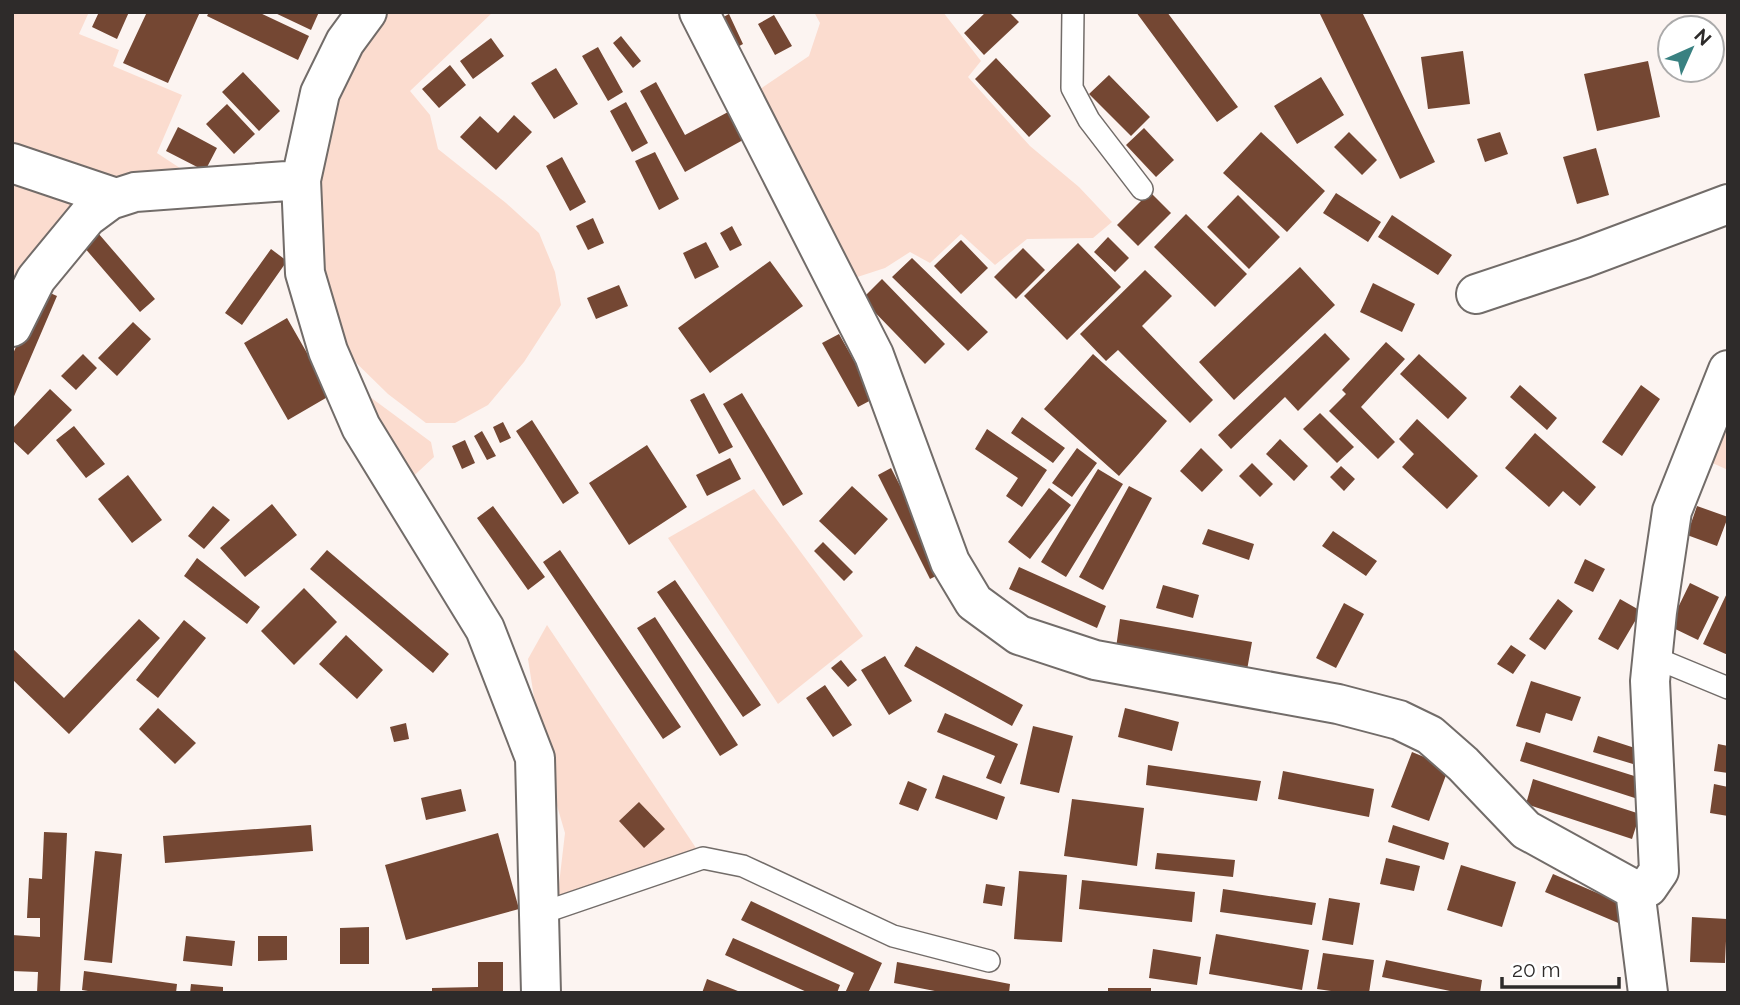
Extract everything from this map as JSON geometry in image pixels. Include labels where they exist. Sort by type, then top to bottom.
[{"type":"street","points":[[366,12],[345,42],[320,93],[301,180],[305,273],[328,351],[361,427],[485,629],[535,758],[541,993]]},
{"type":"street","points":[[699,12],[874,355],[950,562],[974,602],[1019,635],[1094,660],[1338,704],[1399,720],[1430,735],[1463,764],[1526,830],[1635,890],[1648,887],[1659,872],[1650,681],[1672,511],[1728,370]]},
{"type":"street","points":[[12,163],[116,198]]},
{"type":"street","points":[[12,327],[36,279],[87,217],[116,198],[135,192],[301,180]]},
{"type":"street","points":[[1476,294],[1584,258],[1728,204]]},
{"type":"street","points":[[1635,890],[1648,993]]},
{"type":"lane","points":[[1073,12],[1072,88],[1089,120],[1142,189]]},
{"type":"lane","points":[[1653,657],[1728,688]]},
{"type":"lane","points":[[539,915],[703,858],[743,866],[893,936],[989,961]]},
{"type":"shaded area","points":[[12,12],[89,12],[79,34],[119,50],[113,66],[182,95],[157,153],[192,176],[120,179],[75,174],[12,145]]},
{"type":"shaded area","points":[[388,12],[493,12],[410,91],[430,115],[438,149],[539,233],[555,272],[561,305],[524,362],[488,405],[455,423],[426,423],[388,394],[343,350],[322,258],[319,171],[334,91],[366,36]]},
{"type":"shaded area","points":[[814,12],[943,12],[981,61],[968,77],[1030,146],[1079,187],[1112,222],[1093,238],[1027,239],[995,265],[961,234],[930,263],[910,252],[885,268],[842,282],[750,96],[809,56],[820,23]]},
{"type":"shaded area","points":[[12,176],[85,196],[12,293]]},
{"type":"shaded area","points":[[362,391],[431,442],[434,457],[405,484]]},
{"type":"shaded area","points":[[1728,410],[1728,470],[1708,461]]},
{"type":"shaded area","points":[[754,489],[863,636],[778,704],[668,538]]},
{"type":"shaded area","points":[[547,625],[698,851],[557,901],[565,833],[544,761],[528,659]]},
{"type":"building","points":[[99,12],[129,12],[117,39],[92,27]]},
{"type":"building","points":[[147,12],[200,12],[168,83],[123,63]]},
{"type":"building","points":[[209,12],[258,12],[309,36],[298,60],[207,16]]},
{"type":"building","points":[[273,12],[319,12],[311,30]]},
{"type":"building","points":[[986,12],[1009,12],[1019,22],[984,55],[964,33]]},
{"type":"building","points":[[1136,12],[1167,12],[1238,107],[1217,122]]},
{"type":"building","points":[[1319,12],[1362,12],[1435,162],[1400,179]]},
{"type":"building","points":[[729,14],[743,44],[730,51],[716,21]]},
{"type":"building","points":[[774,15],[792,46],[775,55],[758,24]]},
{"type":"building","points":[[621,36],[641,61],[633,68],[613,43]]},
{"type":"building","points":[[491,38],[504,56],[473,79],[460,61]]},
{"type":"building","points":[[598,47],[623,92],[608,101],[582,56]]},
{"type":"building","points":[[1463,51],[1470,104],[1428,109],[1421,57]]},
{"type":"building","points":[[996,58],[1051,116],[1029,137],[975,79]]},
{"type":"building","points":[[1648,61],[1660,117],[1597,131],[1584,74]]},
{"type":"building","points":[[450,65],[466,85],[439,108],[422,89]]},
{"type":"building","points":[[556,68],[578,104],[554,119],[531,83]]},
{"type":"building","points":[[243,72],[280,111],[259,131],[222,92]]},
{"type":"building","points":[[1109,75],[1150,117],[1131,136],[1089,94]]},
{"type":"building","points":[[1321,77],[1344,115],[1297,144],[1274,106]]},
{"type":"building","points":[[656,82],[685,135],[728,112],[743,140],[685,172],[640,91]]},
{"type":"building","points":[[626,102],[648,143],[632,152],[610,111]]},
{"type":"building","points":[[227,104],[255,134],[234,154],[206,124]]},
{"type":"building","points":[[514,115],[532,132],[496,170],[460,137],[480,116],[498,133]]},
{"type":"building","points":[[178,127],[217,148],[205,171],[166,151]]},
{"type":"building","points":[[1144,128],[1174,160],[1156,177],[1126,145]]},
{"type":"building","points":[[1261,132],[1325,191],[1287,232],[1223,173]]},
{"type":"building","points":[[1349,132],[1377,160],[1362,175],[1334,147]]},
{"type":"building","points":[[1500,132],[1508,154],[1485,162],[1477,139]]},
{"type":"building","points":[[1596,148],[1609,195],[1577,204],[1563,157]]},
{"type":"building","points":[[655,152],[679,199],[659,210],[635,161]]},
{"type":"building","points":[[562,157],[586,202],[570,211],[546,166]]},
{"type":"building","points":[[1150,192],[1171,213],[1138,246],[1117,225]]},
{"type":"building","points":[[1336,193],[1381,222],[1368,242],[1323,213]]},
{"type":"building","points":[[1238,195],[1280,237],[1249,269],[1207,227]]},
{"type":"building","points":[[1186,214],[1247,274],[1215,307],[1154,247]]},
{"type":"building","points":[[1392,215],[1452,255],[1438,275],[1378,237]]},
{"type":"building","points":[[593,218],[604,243],[588,250],[576,226]]},
{"type":"building","points":[[92,226],[155,299],[140,312],[77,239]]},
{"type":"building","points":[[732,226],[742,245],[730,251],[720,233]]},
{"type":"building","points":[[1108,237],[1129,258],[1115,272],[1094,252]]},
{"type":"building","points":[[961,240],[988,268],[961,294],[934,266]]},
{"type":"building","points":[[706,242],[719,267],[695,279],[683,253]]},
{"type":"building","points":[[1078,243],[1121,287],[1067,340],[1024,296]]},
{"type":"building","points":[[1023,248],[1045,270],[1016,299],[994,277]]},
{"type":"building","points":[[271,249],[287,261],[242,325],[225,313]]},
{"type":"building","points":[[912,258],[988,332],[968,351],[892,277]]},
{"type":"building","points":[[770,261],[803,306],[710,373],[678,328]]},
{"type":"building","points":[[1300,267],[1335,305],[1234,400],[1199,362]]},
{"type":"building","points":[[1145,270],[1172,296],[1142,326],[1213,400],[1190,423],[1118,350],[1106,361],[1080,334]]},
{"type":"building","points":[[882,279],[945,344],[925,364],[862,299]]},
{"type":"building","points":[[1373,283],[1415,304],[1402,332],[1360,312]]},
{"type":"building","points":[[619,285],[628,306],[596,319],[587,298]]},
{"type":"building","points":[[41,289],[57,296],[12,401],[12,356]]},
{"type":"building","points":[[287,318],[331,395],[288,420],[244,343]]},
{"type":"building","points":[[133,322],[151,339],[117,376],[98,358]]},
{"type":"building","points":[[1325,333],[1350,359],[1298,411],[1285,397],[1231,449],[1218,435]]},
{"type":"building","points":[[839,334],[875,398],[858,407],[822,343]]},
{"type":"building","points":[[1386,342],[1405,359],[1361,407],[1395,442],[1378,459],[1329,411],[1346,394],[1342,390]]},
{"type":"building","points":[[83,354],[97,368],[76,390],[61,376]]},
{"type":"building","points":[[1093,354],[1167,421],[1119,476],[1044,409]]},
{"type":"building","points":[[1419,354],[1467,398],[1448,419],[1400,374]]},
{"type":"building","points":[[1520,385],[1557,418],[1547,430],[1510,397]]},
{"type":"building","points":[[1641,385],[1660,399],[1622,456],[1602,442]]},
{"type":"building","points":[[50,389],[72,410],[28,455],[12,440],[12,429]]},
{"type":"building","points":[[704,393],[733,447],[719,454],[690,400]]},
{"type":"building","points":[[742,393],[803,494],[783,506],[723,404]]},
{"type":"building","points":[[1320,413],[1354,447],[1337,463],[1303,429]]},
{"type":"building","points":[[1022,417],[1065,448],[1053,463],[1011,433]]},
{"type":"building","points":[[1417,419],[1478,476],[1447,509],[1402,467],[1414,454],[1399,439]]},
{"type":"building","points":[[532,420],[579,493],[563,504],[516,431]]},
{"type":"building","points":[[503,422],[511,438],[500,443],[493,427]]},
{"type":"building","points":[[74,426],[105,464],[86,478],[56,440]]},
{"type":"building","points":[[987,429],[1047,470],[1022,507],[1006,496],[1018,478],[975,449]]},
{"type":"building","points":[[482,431],[496,456],[487,460],[474,436]]},
{"type":"building","points":[[1535,433],[1596,487],[1580,506],[1563,491],[1549,507],[1505,468]]},
{"type":"building","points":[[1280,439],[1308,466],[1294,481],[1266,454]]},
{"type":"building","points":[[465,440],[475,463],[462,469],[452,446]]},
{"type":"building","points":[[647,445],[687,507],[629,545],[589,483]]},
{"type":"building","points":[[1077,448],[1097,463],[1072,497],[1052,483]]},
{"type":"building","points":[[1201,448],[1223,470],[1202,492],[1180,471]]},
{"type":"building","points":[[730,458],[741,479],[707,496],[696,475]]},
{"type":"building","points":[[1252,463],[1273,484],[1260,497],[1239,476]]},
{"type":"building","points":[[1341,466],[1355,479],[1344,491],[1330,477]]},
{"type":"building","points":[[891,468],[944,572],[930,579],[878,475]]},
{"type":"building","points":[[1098,469],[1123,484],[1066,577],[1041,562]]},
{"type":"building","points":[[128,475],[162,520],[132,543],[98,499]]},
{"type":"building","points":[[852,486],[888,519],[855,555],[819,521]]},
{"type":"building","points":[[1129,486],[1152,498],[1103,590],[1079,577]]},
{"type":"building","points":[[1049,488],[1071,505],[1030,559],[1008,542]]},
{"type":"building","points":[[272,504],[297,535],[245,577],[220,548]]},
{"type":"building","points":[[213,506],[230,520],[204,549],[188,536]]},
{"type":"building","points":[[493,506],[545,577],[528,590],[477,518]]},
{"type":"building","points":[[1697,506],[1728,517],[1717,546],[1687,535]]},
{"type":"building","points":[[1208,529],[1254,544],[1249,560],[1202,544]]},
{"type":"building","points":[[1333,531],[1377,561],[1366,576],[1322,546]]},
{"type":"building","points":[[823,542],[853,572],[844,581],[814,551]]},
{"type":"building","points":[[327,550],[449,654],[433,673],[310,569]]},
{"type":"building","points":[[560,550],[681,727],[663,739],[543,562]]},
{"type":"building","points":[[197,558],[260,607],[247,624],[184,576]]},
{"type":"building","points":[[1585,559],[1605,569],[1593,592],[1574,583]]},
{"type":"building","points":[[1019,567],[1106,606],[1097,628],[1009,589]]},
{"type":"building","points":[[675,580],[761,705],[743,717],[657,592]]},
{"type":"building","points":[[1690,583],[1719,597],[1698,640],[1669,626]]},
{"type":"building","points":[[1163,585],[1199,595],[1193,618],[1156,608]]},
{"type":"building","points":[[304,588],[337,622],[294,665],[261,631]]},
{"type":"building","points":[[1728,591],[1728,655],[1703,644]]},
{"type":"building","points":[[1558,599],[1573,611],[1545,650],[1529,639]]},
{"type":"building","points":[[1620,599],[1641,611],[1618,650],[1598,639]]},
{"type":"building","points":[[1344,603],[1364,614],[1336,668],[1316,658]]},
{"type":"building","points":[[655,617],[738,745],[720,756],[637,628]]},
{"type":"building","points":[[139,619],[160,638],[69,734],[12,679],[12,648],[64,698]]},
{"type":"building","points":[[1120,619],[1252,642],[1247,670],[1116,648]]},
{"type":"building","points":[[184,620],[206,638],[158,698],[136,680]]},
{"type":"building","points":[[346,635],[383,670],[357,699],[319,664]]},
{"type":"building","points":[[1511,645],[1526,655],[1513,674],[1497,664]]},
{"type":"building","points":[[916,646],[1023,705],[1012,726],[904,666]]},
{"type":"building","points":[[885,656],[912,701],[889,715],[861,670]]},
{"type":"building","points":[[841,660],[857,680],[848,687],[831,668]]},
{"type":"building","points":[[1531,681],[1581,697],[1572,721],[1546,713],[1540,733],[1516,726]]},
{"type":"building","points":[[825,685],[852,725],[833,737],[806,698]]},
{"type":"building","points":[[158,708],[196,743],[175,764],[139,729]]},
{"type":"building","points":[[1125,708],[1179,722],[1172,751],[1118,737]]},
{"type":"building","points":[[945,713],[1018,744],[1001,784],[986,778],[995,756],[937,732]]},
{"type":"building","points":[[406,723],[409,739],[394,742],[390,727]]},
{"type":"building","points":[[1033,726],[1073,736],[1059,793],[1020,784]]},
{"type":"building","points":[[1598,736],[1638,749],[1633,764],[1593,752]]},
{"type":"building","points":[[1526,742],[1647,780],[1641,800],[1520,761]]},
{"type":"building","points":[[1718,744],[1728,746],[1728,773],[1714,771]]},
{"type":"building","points":[[1412,752],[1449,767],[1429,821],[1391,807]]},
{"type":"building","points":[[1148,765],[1261,781],[1257,801],[1146,785]]},
{"type":"building","points":[[1283,771],[1374,789],[1369,817],[1278,799]]},
{"type":"building","points":[[943,775],[1005,797],[997,820],[935,798]]},
{"type":"building","points":[[1533,779],[1640,814],[1632,839],[1526,804]]},
{"type":"building","points":[[908,781],[927,789],[918,811],[899,804]]},
{"type":"building","points":[[1714,784],[1728,787],[1728,816],[1710,813]]},
{"type":"building","points":[[461,789],[466,811],[426,820],[421,798]]},
{"type":"building","points":[[1072,799],[1144,808],[1137,866],[1064,856]]},
{"type":"building","points":[[639,802],[665,829],[644,848],[619,821]]},
{"type":"building","points":[[311,825],[313,851],[165,863],[163,836]]},
{"type":"building","points":[[1393,825],[1449,843],[1444,860],[1388,842]]},
{"type":"building","points":[[44,832],[67,833],[60,993],[37,993],[38,972],[12,971],[12,935],[40,937],[40,918],[27,918],[29,878],[42,879]]},
{"type":"building","points":[[498,833],[519,909],[406,940],[385,865]]},
{"type":"building","points":[[95,851],[122,854],[112,963],[84,960]]},
{"type":"building","points":[[1157,853],[1235,860],[1233,877],[1155,869]]},
{"type":"building","points":[[1386,858],[1420,866],[1414,891],[1380,884]]},
{"type":"building","points":[[1461,865],[1516,882],[1502,927],[1447,910]]},
{"type":"building","points":[[1019,871],[1067,875],[1062,942],[1014,939]]},
{"type":"building","points":[[1553,874],[1630,907],[1623,925],[1545,892]]},
{"type":"building","points":[[1082,880],[1195,892],[1192,922],[1079,909]]},
{"type":"building","points":[[986,884],[1005,887],[1002,906],[983,903]]},
{"type":"building","points":[[1223,889],[1316,903],[1312,925],[1220,912]]},
{"type":"building","points":[[1329,898],[1360,903],[1353,945],[1322,940]]},
{"type":"building","points":[[751,901],[882,963],[868,993],[845,993],[854,973],[741,920]]},
{"type":"building","points":[[1692,917],[1727,919],[1725,963],[1690,962]]},
{"type":"building","points":[[369,927],[369,964],[340,964],[340,928]]},
{"type":"building","points":[[1216,934],[1309,950],[1302,990],[1209,974]]},
{"type":"building","points":[[186,936],[235,941],[232,966],[183,961]]},
{"type":"building","points":[[258,936],[287,936],[287,960],[258,961]]},
{"type":"building","points":[[733,938],[840,985],[837,993],[809,993],[725,955]]},
{"type":"building","points":[[1153,949],[1201,957],[1197,985],[1149,978]]},
{"type":"building","points":[[1323,953],[1374,960],[1369,993],[1317,989]]},
{"type":"building","points":[[1386,960],[1482,980],[1480,993],[1460,993],[1382,977]]},
{"type":"building","points":[[478,962],[503,962],[503,993],[432,993],[432,988],[478,987]]},
{"type":"building","points":[[897,962],[1010,984],[1009,993],[945,993],[894,983]]},
{"type":"building","points":[[84,971],[177,984],[176,993],[100,993],[82,990]]},
{"type":"building","points":[[707,979],[743,993],[702,993]]},
{"type":"building","points":[[191,984],[223,987],[223,993],[190,993]]},
{"type":"building","points":[[1108,988],[1151,988],[1151,993],[1108,993]]}]
